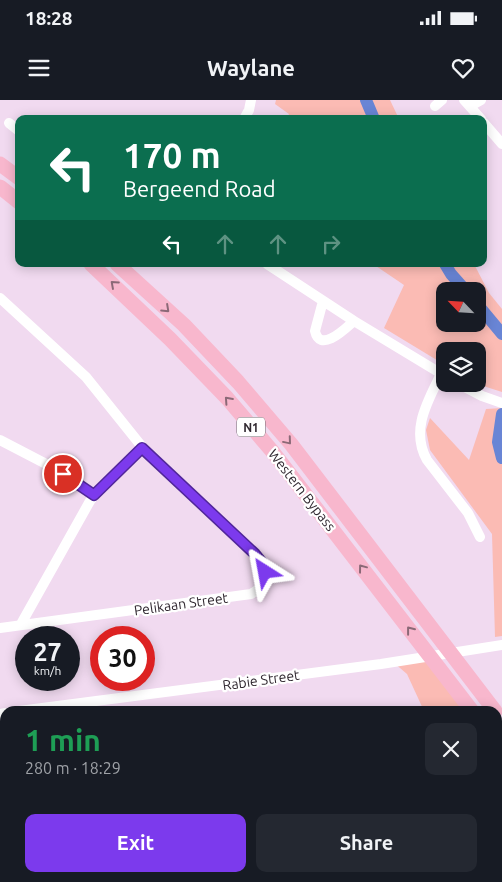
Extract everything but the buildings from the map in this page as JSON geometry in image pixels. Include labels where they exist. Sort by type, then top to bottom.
[{"type":"highway","points":[[0,164],[15,175]]},
{"type":"highway","points":[[0,187],[15,199]]},
{"type":"highway","name":"Western Bypass","points":[[94,267],[170,339],[226,398],[272,451],[468,706]]},
{"type":"highway","name":"Western Bypass","points":[[120,267],[184,326],[291,444],[491,706]]},
{"type":"street","points":[[477,115],[467,103],[481,100]]},
{"type":"street","points":[[246,115],[251,102]]},
{"type":"street","points":[[9,123],[15,128]]},
{"type":"street","points":[[487,126],[502,144]]},
{"type":"street","points":[[275,267],[354,321],[436,370]]},
{"type":"street","name":"Pelikaan Street","points":[[0,298],[86,377],[142,448],[261,561],[265,572],[265,578],[261,587],[251,594],[238,597],[0,628]]},
{"type":"street","points":[[323,301],[315,331],[316,335],[322,340],[332,339],[354,321]]},
{"type":"street","points":[[436,388],[422,416],[419,435],[420,444],[427,460],[468,513],[480,537]]},
{"type":"street","points":[[473,392],[501,403]]},
{"type":"street","points":[[0,440],[50,466],[94,495]]},
{"type":"street","points":[[21,624],[94,495],[142,448]]},
{"type":"street","name":"Rabie Street","points":[[58,706],[381,664],[501,646]]},
{"type":"shaded area","points":[[276,100],[390,100],[397,115],[289,115],[275,104]]},
{"type":"shaded area","points":[[377,267],[476,267],[483,282],[436,282],[436,332],[486,332],[486,287],[502,309],[502,392],[486,387],[486,342],[436,342],[436,360],[384,328],[404,285]]},
{"type":"shaded area","points":[[502,408],[502,636],[495,637],[492,534],[430,450],[426,430],[430,418],[469,460],[486,409]]},
{"type":"shaded area","points":[[423,655],[460,706],[422,706],[407,674],[393,662]]},
{"type":"waterway","points":[[366,100],[372,115]]},
{"type":"waterway","points":[[447,267],[458,282]]},
{"type":"waterway","points":[[486,315],[502,334]]},
{"type":"waterway","points":[[502,414],[498,442],[502,458]]},
{"type":"route","points":[[63,474],[94,495],[142,448],[255,554],[264,565],[265,572]]}]
